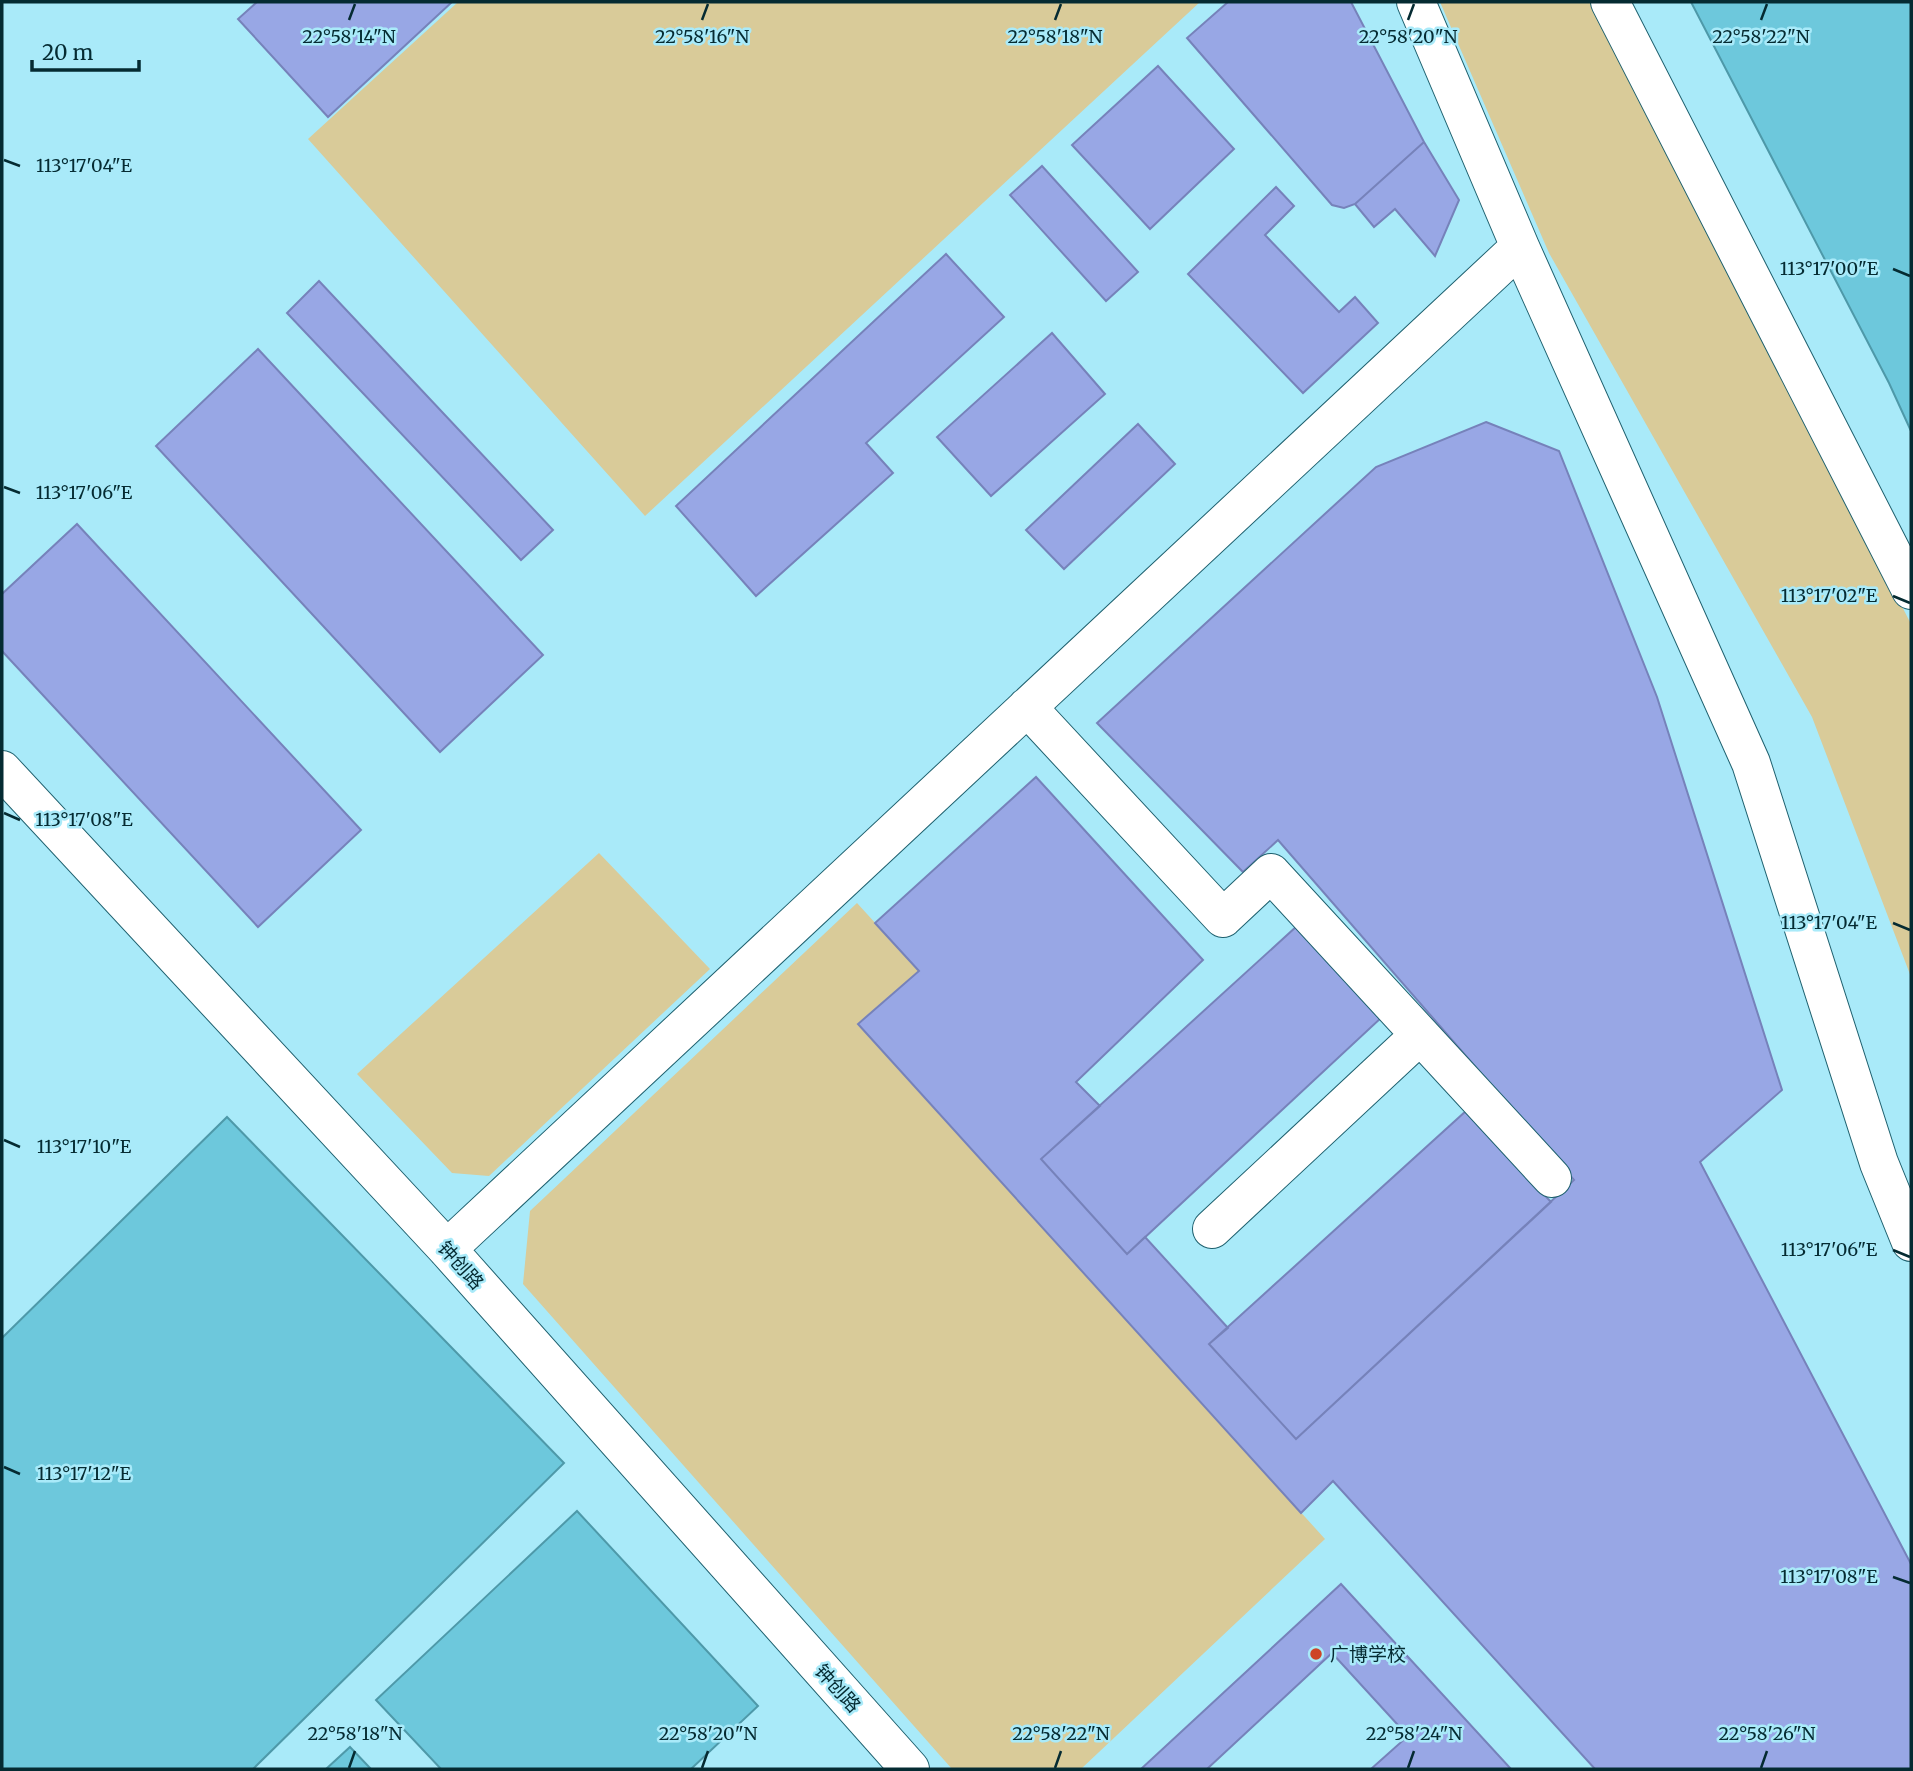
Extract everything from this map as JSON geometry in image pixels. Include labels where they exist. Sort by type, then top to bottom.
[{"type":"street","points":[[1416,2],[1520,247],[1751,762],[1879,1163],[1911,1242]]},
{"type":"street","points":[[1611,2],[1911,590]]},
{"type":"street","points":[[447,1249],[1520,247]]},
{"type":"street","points":[[1027,707],[1223,918],[1271,873],[1552,1178]]},
{"type":"street","name":"钟创路","points":[[2,770],[447,1249],[910,1769]]},
{"type":"street","points":[[1212,1230],[1420,1034]]},
{"type":"shaded area","points":[[458,2],[1200,2],[645,516],[308,139]]},
{"type":"shaded area","points":[[1440,2],[1592,2],[1911,624],[1911,977],[1812,717],[1549,253]]},
{"type":"shaded area","points":[[599,853],[710,969],[489,1176],[452,1173],[357,1074]]},
{"type":"shaded area","points":[[857,903],[919,971],[859,1024],[1325,1539],[1081,1769],[952,1769],[523,1284],[530,1211]]},
{"type":"water","points":[[1691,2],[1911,2],[1911,431],[1889,383]]},
{"type":"water","points":[[227,1117],[564,1463],[253,1769],[2,1769],[2,1338]]},
{"type":"water","points":[[577,1511],[758,1706],[691,1769],[441,1769],[376,1700]]},
{"type":"water","points":[[350,1747],[371,1769],[326,1769]]},
{"type":"building","points":[[257,2],[452,2],[328,117],[238,19]]},
{"type":"building","points":[[1228,2],[1351,2],[1424,142],[1355,204],[1344,208],[1332,205],[1187,38]]},
{"type":"building","points":[[1158,66],[1234,149],[1150,229],[1072,145]]},
{"type":"building","points":[[1424,142],[1459,200],[1435,256],[1395,209],[1374,227],[1355,204]]},
{"type":"building","points":[[1042,166],[1138,272],[1106,301],[1010,195]]},
{"type":"building","points":[[1276,187],[1294,206],[1265,235],[1339,312],[1355,297],[1378,323],[1303,393],[1188,274]]},
{"type":"building","points":[[946,254],[1004,317],[866,443],[893,473],[756,596],[676,506]]},
{"type":"building","points":[[319,281],[553,530],[521,560],[287,313]]},
{"type":"building","points":[[1052,333],[1105,394],[991,496],[937,437]]},
{"type":"building","points":[[258,349],[543,655],[440,752],[156,446]]},
{"type":"building","points":[[1486,422],[1559,451],[1657,697],[1782,1090],[1700,1162],[1911,1564],[1911,1769],[1595,1769],[1333,1481],[1301,1513],[858,1024],[919,971],[875,923],[1036,777],[1203,960],[1076,1082],[1100,1106],[1041,1159],[1127,1254],[1145,1237],[1228,1328],[1209,1344],[1296,1439],[1574,1180],[1278,840],[1243,872],[1097,723],[1376,467]]},
{"type":"building","points":[[1138,424],[1175,464],[1064,569],[1026,530]]},
{"type":"building","points":[[77,524],[361,830],[258,927],[2,651],[2,594]]},
{"type":"building","points":[[1297,926],[1382,1017],[1127,1254],[1041,1159]]},
{"type":"building","points":[[1466,1111],[1551,1202],[1296,1439],[1209,1344]]},
{"type":"building","points":[[1341,1584],[1511,1769],[1371,1769],[1408,1736],[1332,1653],[1207,1769],[1141,1769]]},
{"type":"place","name":"广博学校","points":[[1316,1654]]}]
